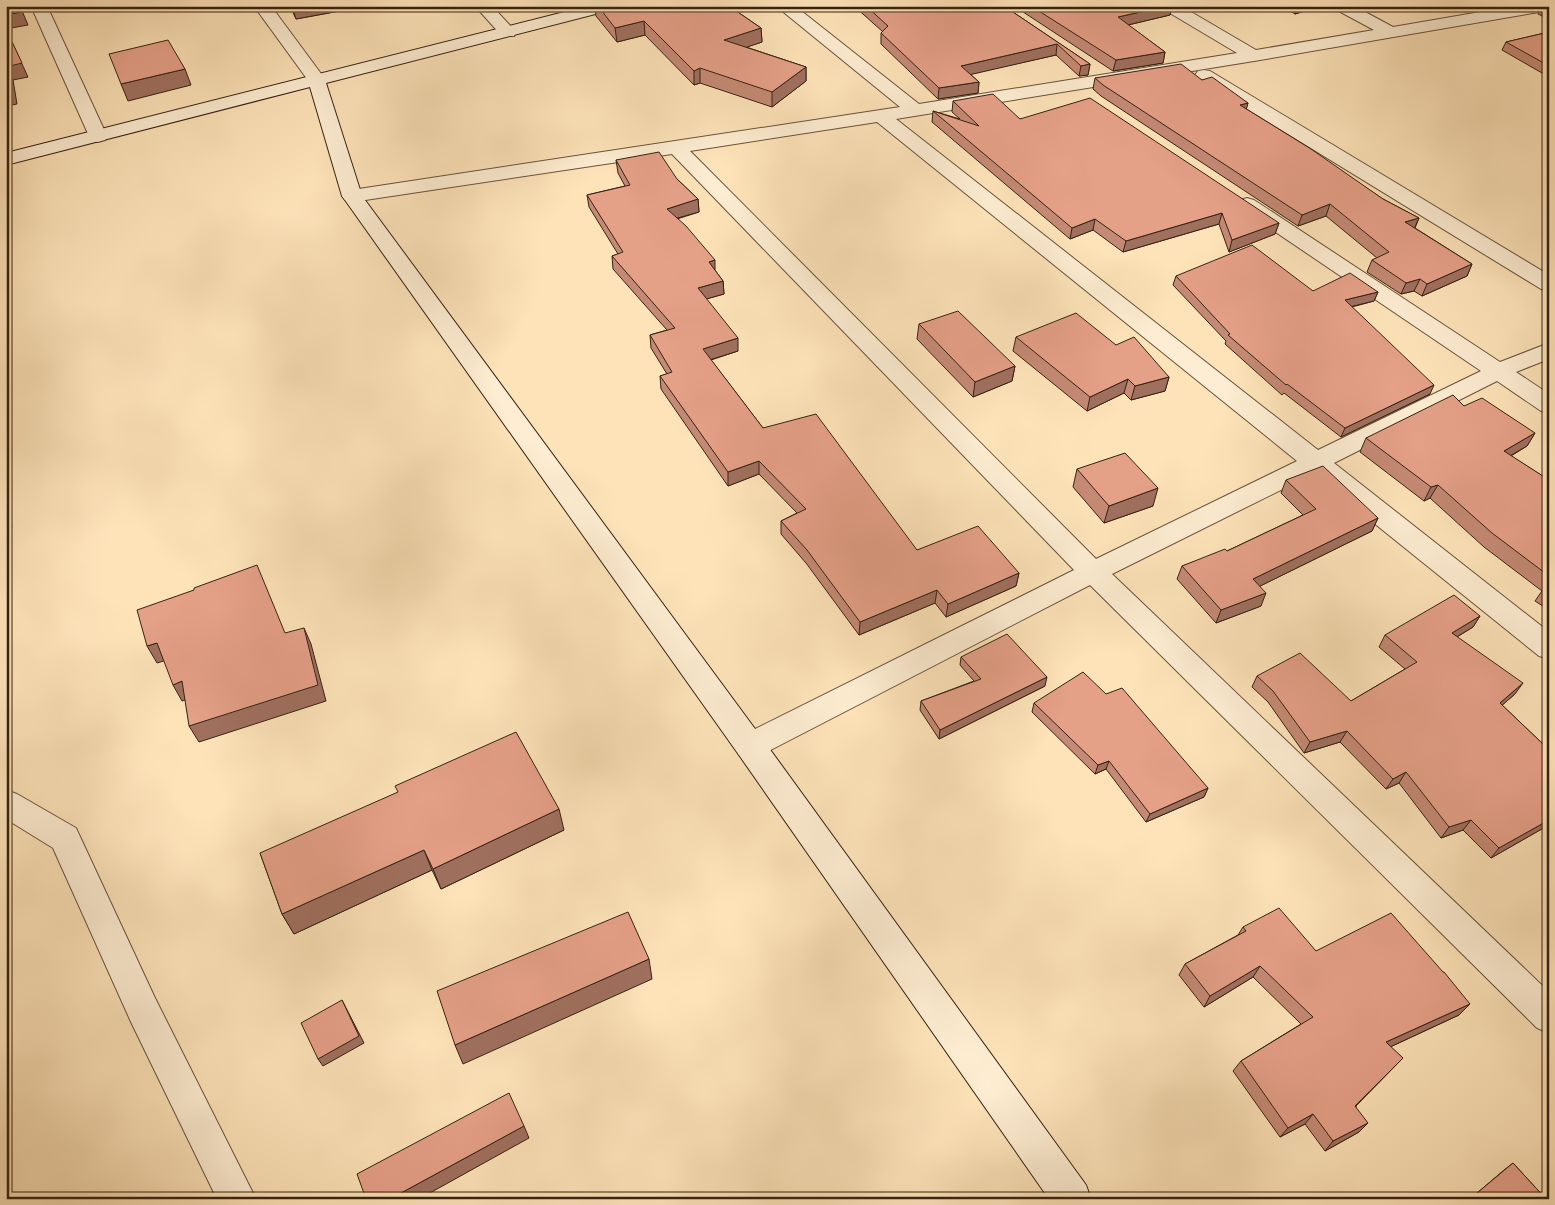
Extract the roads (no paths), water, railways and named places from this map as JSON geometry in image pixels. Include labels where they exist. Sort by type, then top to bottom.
[{"type":"street","points":[[39,6],[98,136]]},
{"type":"street","points":[[262,6],[316,79],[352,196],[750,746],[1072,1199]]},
{"type":"street","points":[[483,6],[508,32]]},
{"type":"street","points":[[6,159],[609,6]]},
{"type":"street","points":[[784,6],[917,111]]},
{"type":"street","points":[[1169,6],[1254,56]]},
{"type":"street","points":[[1341,6],[1392,33]]},
{"type":"street","points":[[352,196],[677,148],[880,115],[917,111],[1392,33],[1513,9],[1545,6]]},
{"type":"street","points":[[1087,64],[1111,80]]},
{"type":"street","points":[[1190,66],[1549,284]]},
{"type":"street","points":[[1069,86],[1094,103]]},
{"type":"street","points":[[880,115],[1549,648]]},
{"type":"street","points":[[677,148],[1093,572],[1549,1016]]},
{"type":"street","points":[[1234,196],[1549,405]]},
{"type":"street","points":[[750,746],[1316,461],[1500,371],[1549,350]]},
{"type":"street","points":[[6,803],[65,838],[143,1010],[237,1199]]}]
